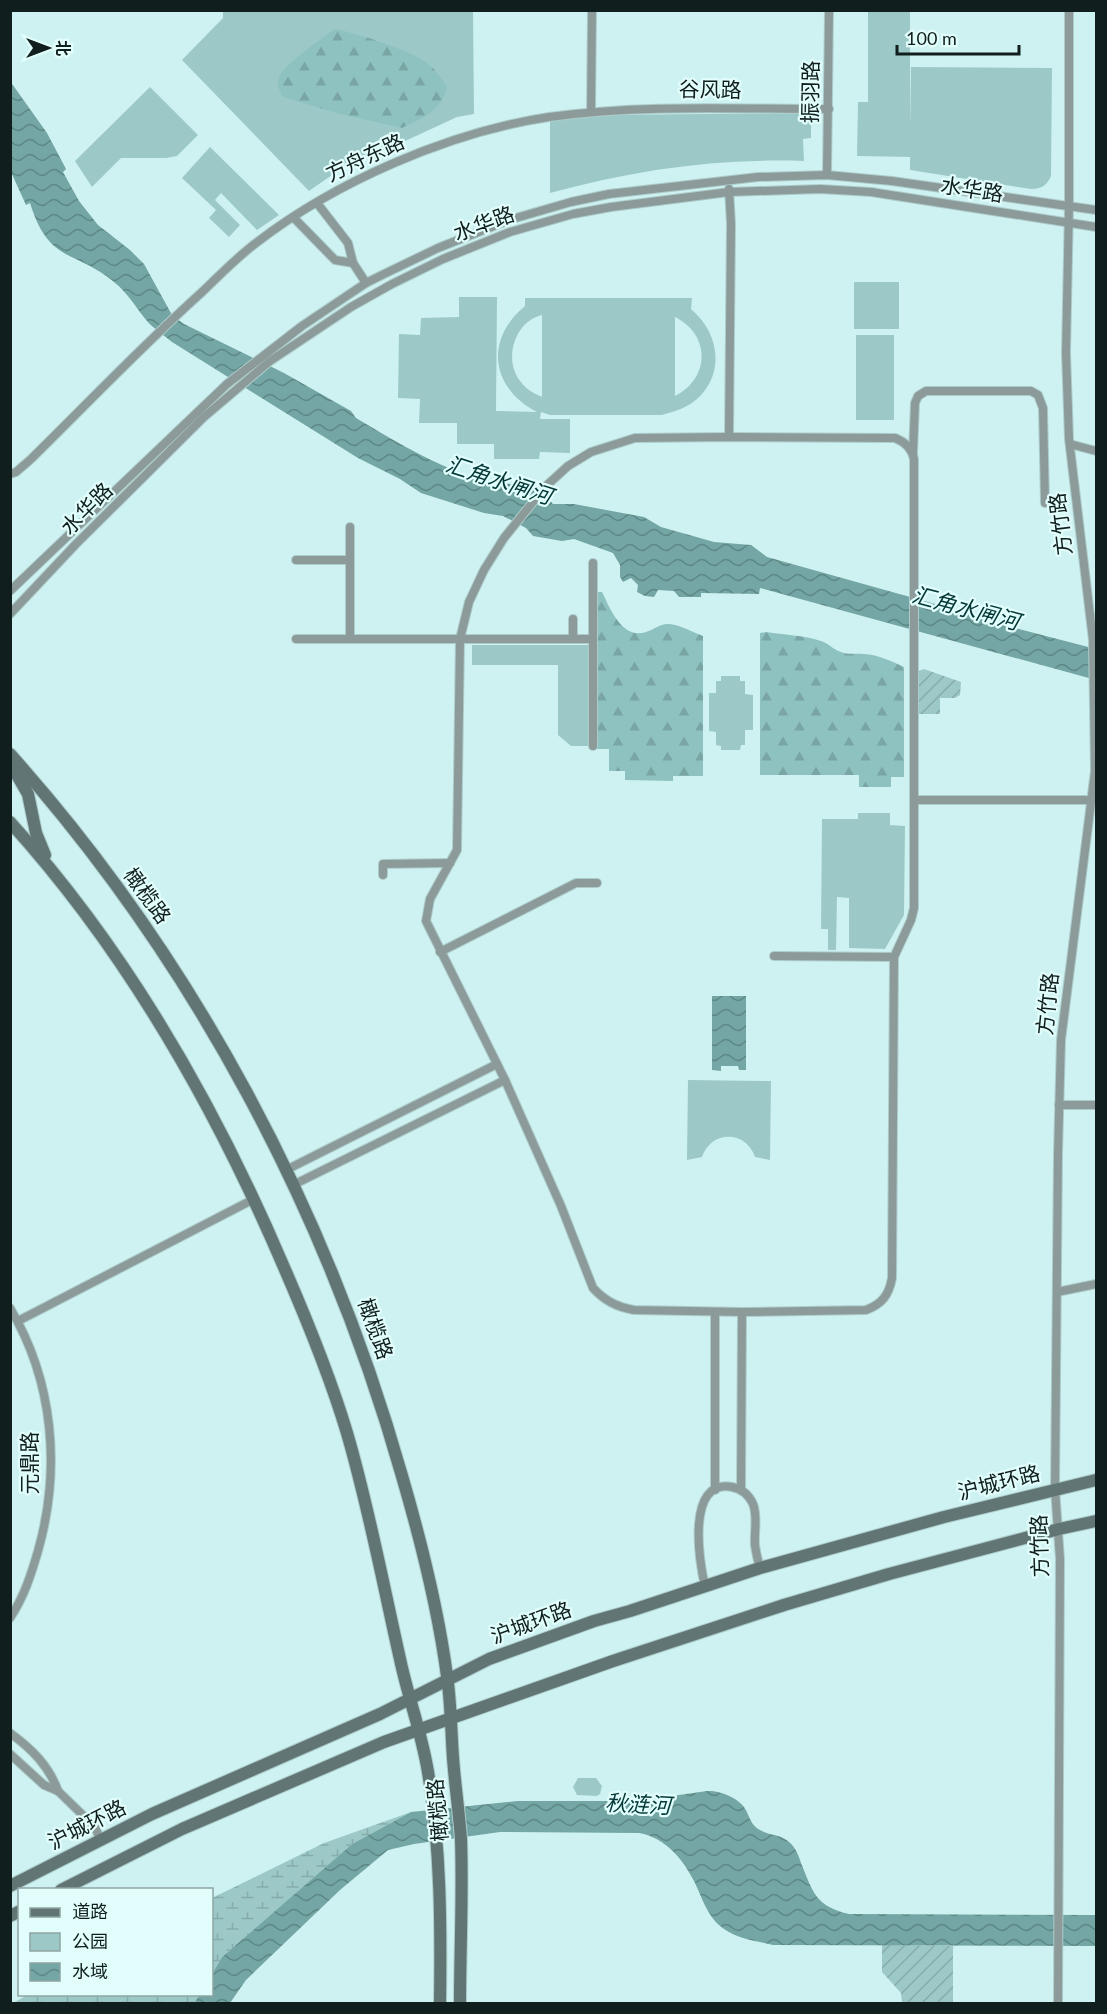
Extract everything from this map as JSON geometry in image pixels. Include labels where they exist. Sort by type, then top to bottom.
[{"type":"main road","name":"橄榄路","points":[[10,754],[69,823],[156,942],[214,1034],[251,1099],[332,1271],[385,1417],[425,1560],[448,1679],[461,1841],[460,2004]]},
{"type":"main road","points":[[10,763],[27,794],[36,833],[50,867]]},
{"type":"main road","name":"橄榄路","points":[[10,822],[85,911],[178,1054],[220,1130],[254,1199],[298,1298],[328,1376],[360,1481],[400,1662],[428,1771],[436,1843],[440,2004]]},
{"type":"main road","name":"沪城环路","points":[[10,1886],[152,1814],[410,1699],[489,1659],[594,1621],[760,1568],[1096,1480]]},
{"type":"main road","points":[[65,1888],[182,1829],[384,1742],[450,1718],[784,1605],[889,1574],[1096,1521]]},
{"type":"street","points":[[591,112],[592,10]]},
{"type":"street","name":"振羽路","points":[[827,174],[830,10]]},
{"type":"street","name":"方竹路","points":[[1058,2004],[1059,1529],[1055,1489],[1059,1105],[1061,1040],[1095,771],[1093,640],[1070,444],[1066,353],[1069,10]]},
{"type":"street","name":"谷风路","points":[[591,112],[679,107],[829,110]]},
{"type":"street","name":"方舟东路","points":[[10,474],[16,472],[30,460],[148,342],[255,244],[317,203],[369,174],[463,137],[547,117],[591,112]]},
{"type":"street","name":"水华路","points":[[10,591],[227,384],[261,356],[366,283],[438,248],[509,220],[609,194],[730,179],[827,174],[1096,210]]},
{"type":"street","points":[[729,437],[730,179]]},
{"type":"street","name":"水华路","points":[[10,614],[204,417],[270,361],[351,307],[392,284],[443,259],[510,232],[573,214],[611,207],[729,192],[820,189],[871,192],[1096,227]]},
{"type":"street","points":[[317,203],[348,243],[354,263],[366,283]]},
{"type":"street","points":[[294,218],[335,260],[354,263]]},
{"type":"street","points":[[913,454],[905,443],[895,438],[635,438],[621,441],[591,452],[568,466],[546,487],[511,530],[484,570],[469,602],[460,639],[457,850],[430,899],[426,921],[505,1080],[561,1206],[593,1288],[609,1302],[621,1308],[715,1312],[866,1310],[879,1303],[888,1294],[892,1278],[894,957],[913,915],[915,465],[913,454],[915,403],[918,396],[926,391],[1031,391],[1038,395],[1043,408],[1045,503]]},
{"type":"street","points":[[1070,444],[1096,452]]},
{"type":"street","points":[[350,527],[350,639]]},
{"type":"street","points":[[296,560],[350,560]]},
{"type":"street","points":[[593,563],[593,746]]},
{"type":"street","points":[[573,619],[573,639]]},
{"type":"street","points":[[296,639],[593,639]]},
{"type":"street","points":[[914,801],[1091,800]]},
{"type":"street","points":[[383,875],[383,864],[450,863]]},
{"type":"street","points":[[440,952],[576,883],[597,883]]},
{"type":"street","points":[[774,956],[894,957]]},
{"type":"street","points":[[286,1170],[497,1064]]},
{"type":"street","points":[[293,1185],[505,1080]]},
{"type":"street","points":[[440,1092],[448,1107]]},
{"type":"street","points":[[1059,1105],[1096,1105]]},
{"type":"street","points":[[18,1321],[254,1199]]},
{"type":"street","points":[[1057,1292],[1096,1284]]},
{"type":"street","name":"元鼎路","points":[[10,1308],[33,1356],[46,1403],[52,1474],[46,1523],[31,1575],[20,1602],[10,1618]]},
{"type":"street","points":[[715,1312],[715,1490]]},
{"type":"street","points":[[741,1490],[742,1312]]},
{"type":"street","points":[[705,1586],[701,1569],[699,1515],[703,1501],[715,1490],[727,1486],[741,1490],[752,1502],[755,1510],[755,1547],[760,1568]]},
{"type":"street","points":[[10,1733],[42,1761],[52,1775],[58,1791]]},
{"type":"street","points":[[10,1754],[44,1785],[58,1791],[95,1827],[100,1839]]},
{"type":"green space","points":[[223,11],[473,11],[474,114],[457,117],[375,155],[349,163],[309,191],[182,60],[223,18]]},
{"type":"green space","points":[[868,11],[910,11],[910,127],[911,67],[1052,68],[1051,176],[1046,184],[1031,189],[910,170],[910,157],[857,156],[858,102],[868,102]]},
{"type":"green space","points":[[335,29],[382,42],[418,57],[438,74],[447,88],[444,96],[435,108],[402,128],[340,114],[283,97],[278,83],[280,75],[297,57]]},
{"type":"green space","points":[[150,87],[198,135],[177,156],[121,158],[92,187],[75,161]]},
{"type":"green space","points":[[811,113],[811,138],[803,139],[804,161],[739,162],[676,167],[612,178],[550,193],[550,121],[591,115]]},
{"type":"green space","points":[[210,147],[279,215],[257,230],[221,193],[215,200],[240,225],[229,237],[209,218],[216,210],[182,178]]},
{"type":"green space","points":[[854,282],[899,282],[899,329],[854,329]]},
{"type":"green space","points":[[459,297],[497,297],[496,411],[537,412],[510,390],[502,377],[498,363],[503,334],[512,319],[525,306],[525,298],[692,298],[691,309],[709,331],[713,343],[716,356],[715,369],[703,393],[692,403],[662,415],[550,415],[541,412],[540,419],[570,419],[570,453],[540,452],[539,459],[494,459],[494,444],[457,444],[457,423],[419,423],[420,399],[398,398],[399,334],[420,335],[421,318],[459,317]],"holes":[[[542,315],[542,397],[520,381],[512,362],[512,352],[519,333],[525,325]],[[675,317],[695,334],[702,356],[695,379],[675,396]]]},
{"type":"green space","points":[[856,335],[894,335],[894,420],[856,420]]},
{"type":"green space","points":[[596,592],[602,592],[618,621],[630,631],[646,632],[662,625],[672,624],[703,636],[703,776],[673,776],[673,781],[625,780],[625,771],[609,771],[609,749],[596,749]]},
{"type":"green space","points":[[760,633],[814,639],[844,653],[875,656],[904,667],[904,777],[891,777],[891,787],[859,787],[859,775],[760,775]]},
{"type":"green space","points":[[472,645],[588,645],[588,746],[571,746],[558,735],[558,665],[472,665]]},
{"type":"green space","points":[[924,669],[961,682],[960,695],[955,698],[940,698],[940,714],[919,714],[919,671]]},
{"type":"green space","points":[[721,676],[740,676],[740,681],[745,681],[745,694],[753,695],[753,730],[745,730],[745,745],[741,745],[740,750],[721,750],[721,746],[716,745],[716,732],[709,731],[709,693],[716,693],[716,681],[721,681]]},
{"type":"green space","points":[[858,813],[890,813],[890,825],[905,826],[904,915],[885,949],[849,948],[849,898],[837,897],[836,950],[828,950],[828,929],[821,929],[822,819],[858,819]]},
{"type":"green space","points":[[688,1080],[771,1081],[770,1160],[755,1157],[751,1148],[744,1142],[728,1137],[713,1142],[706,1148],[702,1157],[687,1160]]},
{"type":"green space","points":[[578,1778],[596,1778],[602,1786],[600,1794],[597,1796],[577,1795],[573,1787]]},
{"type":"green space","points":[[411,1812],[352,1844],[222,1957],[213,1972],[213,1898],[324,1843]]},
{"type":"green space","points":[[882,1945],[953,1946],[953,2003],[902,2003],[901,1993],[882,1972]]},
{"type":"green space","points":[[25,1996],[198,1996],[194,2004],[13,2003]]},
{"type":"water","points":[[10,81],[47,133],[66,169],[63,172],[79,201],[98,225],[144,264],[172,315],[184,324],[284,373],[351,411],[356,418],[406,447],[478,479],[538,491],[553,504],[574,504],[644,517],[661,527],[714,542],[751,545],[767,557],[1007,626],[1096,649],[1096,680],[760,588],[759,594],[701,593],[701,597],[679,597],[674,591],[658,590],[654,597],[645,596],[637,592],[638,585],[631,578],[623,582],[620,577],[620,565],[613,553],[574,539],[562,541],[533,536],[526,528],[503,516],[484,513],[421,493],[400,479],[358,458],[172,342],[150,324],[119,286],[100,272],[54,246],[37,223],[30,203],[26,205],[11,172]]},
{"type":"water","points":[[712,996],[746,996],[746,1070],[739,1070],[738,1066],[721,1066],[721,1071],[712,1070]]},
{"type":"water","name":"秋涟河","points":[[707,1791],[722,1793],[733,1798],[744,1807],[757,1828],[781,1837],[793,1846],[812,1890],[822,1902],[838,1911],[849,1914],[1096,1915],[1096,1946],[773,1945],[735,1935],[718,1925],[679,1858],[665,1845],[649,1836],[639,1833],[500,1832],[388,1850],[340,1890],[246,1980],[230,2003],[194,2004],[198,1996],[213,1996],[213,1972],[222,1957],[352,1844],[411,1812],[518,1801],[637,1801]]},
{"type":"water label","name":"汇角水闸河","points":[[499,480]]},
{"type":"water label","name":"汇角水闸河","points":[[966,608]]}]
